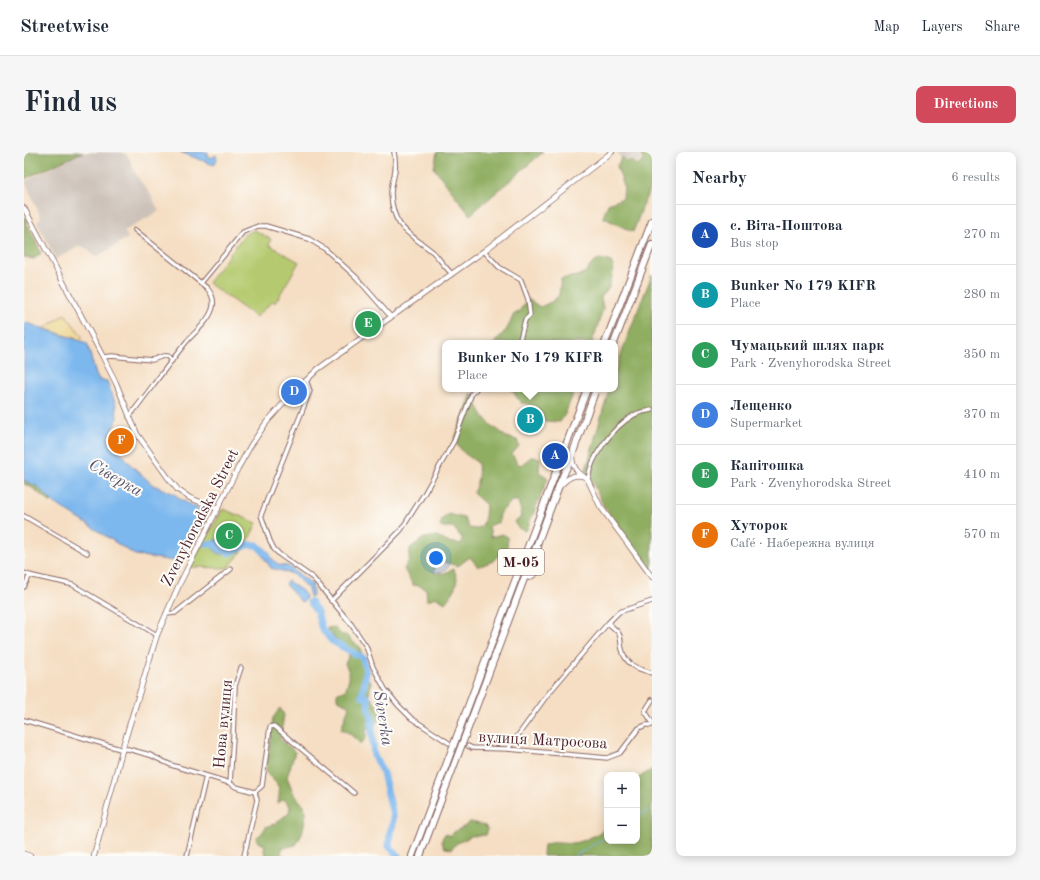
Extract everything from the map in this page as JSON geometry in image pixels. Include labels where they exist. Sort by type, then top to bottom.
[{"type":"highway","points":[[606,340],[652,221]]},
{"type":"highway","points":[[615,340],[652,244]]},
{"type":"highway","name":"М-05","points":[[413,853],[586,392]]},
{"type":"highway","name":"М-05","points":[[421,854],[526,576],[529,577],[536,573],[539,540],[595,392]]},
{"type":"highway","points":[[526,576],[522,572],[522,568],[529,542]]},
{"type":"street","points":[[394,152],[395,169],[391,195],[393,212],[396,220],[412,237],[426,246],[440,259],[452,274]]},
{"type":"street","name":"Zvenyhorodska Street","points":[[94,856],[123,749],[157,635],[241,463],[258,434],[275,412],[306,380],[331,359],[452,274],[612,152]]},
{"type":"street","points":[[24,208],[103,357],[138,434],[172,484],[190,498],[218,509]]},
{"type":"street","points":[[202,283],[243,232],[258,226],[266,226],[309,239],[325,249],[356,277],[391,317]]},
{"type":"street","points":[[129,416],[209,317],[214,301],[212,294],[202,283],[136,230]]},
{"type":"street","points":[[484,250],[499,267],[521,280],[525,288],[530,315],[525,320],[520,340]]},
{"type":"street","points":[[103,357],[112,356],[152,360],[163,356],[168,356],[172,361]]},
{"type":"street","points":[[306,380],[310,391],[261,515],[270,541],[280,555],[310,576],[355,630],[366,646],[373,667],[385,688],[398,705],[411,718],[449,743]]},
{"type":"street","points":[[331,601],[401,530],[424,494],[454,441],[473,392]]},
{"type":"street","points":[[588,480],[589,472],[601,447],[621,424],[635,414],[652,410]]},
{"type":"street","points":[[572,455],[573,464],[577,471],[588,480],[600,506],[652,577]]},
{"type":"street","points":[[558,489],[571,476],[576,475],[584,477]]},
{"type":"street","points":[[24,516],[87,553]]},
{"type":"street","points":[[166,614],[175,613],[231,569]]},
{"type":"street","points":[[24,573],[73,585],[157,635]]},
{"type":"street","points":[[24,587],[30,575]]},
{"type":"street","points":[[508,749],[548,694],[608,623],[619,612],[652,601]]},
{"type":"street","points":[[608,623],[618,632],[621,638],[623,656],[634,668],[652,673]]},
{"type":"street","name":"Нова вулиця","points":[[230,783],[235,686],[241,668]]},
{"type":"street","points":[[652,700],[645,711],[652,724]]},
{"type":"street","name":"Нова вулиця","points":[[24,720],[123,749],[150,755],[166,764],[255,792]]},
{"type":"street","name":"вулиця Матросова","points":[[468,746],[472,748],[508,749],[607,758],[620,754],[639,728],[652,724]]},
{"type":"street","points":[[244,856],[257,800],[255,792],[262,786],[270,727],[274,726],[354,793]]},
{"type":"street","name":"Нова вулиця","points":[[187,856],[206,776]]},
{"type":"street","points":[[24,854],[30,856]]},
{"type":"shaded area","points":[[84,152],[122,152],[128,156],[138,178],[151,195],[159,211],[124,231],[128,238],[96,257],[91,254],[88,249],[80,246],[56,259],[37,222],[41,218],[25,181]]},
{"type":"shaded area","points":[[619,152],[639,152],[641,161],[637,163],[631,158],[626,161],[617,154]]},
{"type":"green space","points":[[24,152],[83,152],[24,179]]},
{"type":"green space","points":[[437,152],[543,152],[470,215],[434,168]]},
{"type":"green space","points":[[652,152],[652,182],[633,232],[603,217],[608,204],[623,198],[624,187],[617,166],[622,157],[627,162],[631,160],[638,165],[643,162],[641,153]]},
{"type":"green space","points":[[24,216],[41,253],[34,259],[24,257]]},
{"type":"green space","points":[[254,230],[271,239],[269,245],[299,262],[275,303],[273,301],[256,317],[208,283],[244,235]]},
{"type":"green space","points":[[600,259],[611,262],[614,269],[609,287],[601,297],[603,309],[593,340],[497,340],[507,329],[514,314],[519,312],[528,299],[540,307],[553,301],[559,295],[561,279],[577,276],[586,272],[592,264]]},
{"type":"green space","points":[[652,275],[652,574],[603,505],[593,483],[585,473],[608,392],[618,392],[618,364]]},
{"type":"green space","points":[[513,392],[574,392],[560,422],[544,421],[538,411],[532,406],[521,403]]},
{"type":"green space","points":[[472,393],[481,413],[486,420],[506,437],[517,440],[519,446],[512,454],[517,463],[521,465],[531,457],[540,458],[539,472],[548,478],[526,531],[518,528],[514,522],[522,516],[518,501],[512,501],[500,513],[499,522],[489,526],[491,537],[502,534],[508,537],[507,547],[493,561],[478,567],[470,557],[458,566],[444,562],[435,567],[434,573],[444,573],[454,569],[457,579],[454,591],[445,603],[435,597],[427,601],[426,589],[413,585],[404,569],[409,560],[410,548],[424,538],[437,536],[447,542],[461,544],[462,538],[453,527],[440,527],[442,519],[448,514],[464,518],[469,528],[476,529],[482,526],[485,517],[486,505],[473,493],[478,478],[478,463],[464,453],[454,441]]},
{"type":"green space","points":[[24,480],[38,487],[53,502],[50,502],[31,487],[24,484]]},
{"type":"green space","points":[[223,509],[257,523],[244,549],[228,568],[189,567]]},
{"type":"green space","points":[[334,627],[342,635],[346,635],[359,646],[367,668],[367,679],[371,681],[369,695],[381,712],[381,718],[374,725],[366,729],[366,738],[361,744],[349,733],[341,729],[349,706],[337,699],[337,693],[345,691],[348,684],[349,671],[345,664],[349,655],[347,647],[336,640],[327,628]]},
{"type":"green space","points":[[280,708],[284,715],[280,739],[295,752],[287,777],[294,794],[304,806],[306,814],[302,834],[296,845],[282,848],[281,856],[265,856],[265,845],[258,842],[256,838],[266,827],[274,824],[289,813],[290,806],[284,799],[278,803],[279,788],[266,771],[273,718]]},
{"type":"green space","points":[[652,769],[652,856],[543,856],[544,845],[581,841],[596,835],[604,829],[604,844],[640,844],[640,777]]},
{"type":"green space","points":[[470,822],[484,825],[488,829],[486,835],[470,836],[465,840],[458,842],[452,849],[445,848],[442,841],[445,834],[450,836],[455,831]]},
{"type":"sand","points":[[65,314],[82,336],[81,340],[44,329]]},
{"type":"water","points":[[180,152],[208,152],[207,156],[211,158],[216,155],[217,159],[214,165]]},
{"type":"water","name":"Сіверка","points":[[24,322],[87,343],[96,375],[99,380],[107,381],[116,405],[117,419],[108,437],[131,465],[153,485],[175,494],[178,498],[206,513],[206,518],[189,550],[174,561],[135,555],[53,502],[38,487],[24,480]]},
{"type":"water","points":[[219,539],[225,541],[229,546],[229,553],[219,553],[212,547],[213,541]]},
{"type":"water","points":[[264,547],[270,553],[269,556],[279,565],[288,566],[312,584],[313,596],[310,597],[308,589],[293,574],[271,568],[262,555],[262,548]]},
{"type":"water","points":[[288,581],[302,591],[306,596],[305,600],[301,602],[285,584]]},
{"type":"waterway","name":"Siverka","points":[[207,544],[212,544],[229,553],[247,545],[257,545],[267,555]]},
{"type":"waterway","name":"Siverka","points":[[310,602],[317,612],[322,629],[332,641],[363,658],[366,672],[362,696],[368,698],[368,707],[372,717],[374,756],[383,773],[393,815],[389,846],[398,856]]},
{"type":"waterway","points":[[640,815],[652,808]]},
{"type":"waterway","points":[[575,856],[604,838]]},
{"type":"place","name":"Капітошка","points":[[368,324]]},
{"type":"place","name":"Лещенко","points":[[294,392]]},
{"type":"place","name":"Bunker No 179 KIFR","points":[[530,420]]},
{"type":"place","name":"Хуторок","points":[[121,441]]},
{"type":"place","name":"с. Віта-Поштова","points":[[555,456]]},
{"type":"place","name":"Чумацький шлях парк","points":[[229,536]]}]
